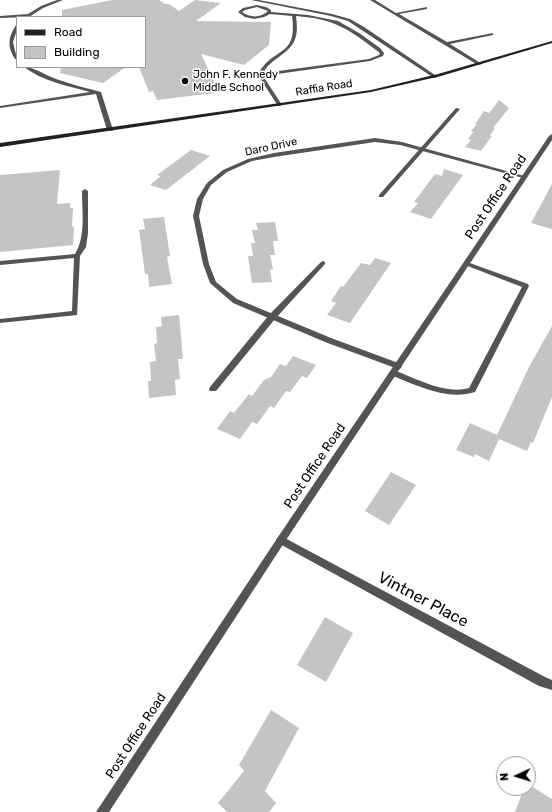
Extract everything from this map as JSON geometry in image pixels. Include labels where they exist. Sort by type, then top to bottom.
[{"type":"main road","name":"Raffia Road","points":[[0,145],[371,91],[436,77],[552,42]]},
{"type":"street","points":[[27,16],[42,6],[61,0]]},
{"type":"street","points":[[253,0],[332,15],[349,20],[436,77]]},
{"type":"street","points":[[372,0],[480,64]]},
{"type":"street","points":[[260,75],[370,60],[381,56],[382,53],[344,26],[316,17],[269,13],[261,17],[251,17],[240,12],[247,7],[257,6],[268,9],[269,13]]},
{"type":"street","points":[[395,14],[426,8]]},
{"type":"street","points":[[260,75],[262,68],[288,48],[293,41],[295,36],[294,15]]},
{"type":"street","points":[[0,17],[16,16]]},
{"type":"street","points":[[16,28],[12,35],[11,46],[12,52],[16,57]]},
{"type":"street","points":[[445,44],[492,34]]},
{"type":"street","points":[[28,68],[40,76],[98,93]]},
{"type":"street","points":[[260,75],[280,104]]},
{"type":"street","points":[[0,107],[98,93]]},
{"type":"street","points":[[98,93],[110,130]]},
{"type":"street","points":[[381,196],[458,109]]},
{"type":"street","name":"Post Office Road","points":[[102,812],[281,540],[552,136]]},
{"type":"street","name":"Daro Drive","points":[[467,264],[526,286],[472,390],[465,393],[453,393],[438,389],[395,369],[235,301],[213,283],[206,264],[196,216],[200,199],[209,184],[225,171],[250,160],[375,140],[400,143],[525,177]]},
{"type":"street","points":[[0,321],[75,313],[77,256],[83,247],[84,239],[85,191]]},
{"type":"street","points":[[0,263],[77,256]]},
{"type":"street","points":[[213,389],[272,317],[323,263]]},
{"type":"street","name":"Vintner Place","points":[[281,540],[543,682],[552,685]]},
{"type":"building","points":[[112,0],[159,0],[165,4],[169,4],[179,11],[195,0],[221,3],[196,21],[271,22],[269,45],[244,65],[201,54],[215,83],[209,84],[214,93],[157,100],[153,91],[149,92],[139,68],[146,68],[146,16],[62,16],[62,10]]},
{"type":"building","points":[[61,68],[125,68],[103,83],[60,73]]},
{"type":"building","points":[[499,100],[509,108],[493,128],[495,128],[490,136],[492,136],[481,151],[465,147],[471,140],[468,139],[473,132],[471,131],[477,124],[475,124],[484,111],[489,113]]},
{"type":"building","points":[[191,150],[210,156],[166,190],[150,185],[161,176],[157,175]]},
{"type":"building","points":[[444,169],[463,175],[431,219],[410,212],[418,203],[414,202],[435,174],[442,176]]},
{"type":"building","points":[[60,170],[57,204],[70,203],[70,208],[73,208],[73,245],[0,252],[0,175]]},
{"type":"building","points":[[552,184],[552,229],[531,223]]},
{"type":"building","points":[[164,217],[170,256],[167,257],[172,284],[149,287],[148,274],[145,274],[139,230],[145,229],[143,219]]},
{"type":"building","points":[[275,222],[278,241],[273,241],[275,255],[270,255],[273,269],[270,270],[272,282],[252,283],[248,256],[253,256],[251,243],[255,243],[252,230],[258,230],[256,223]]},
{"type":"building","points":[[375,258],[391,263],[350,323],[327,315],[336,303],[331,301],[341,286],[343,287],[361,263],[370,265]]},
{"type":"building","points":[[179,315],[183,359],[178,359],[180,379],[175,380],[176,395],[149,398],[148,381],[151,381],[150,362],[156,361],[154,344],[157,343],[156,327],[162,326],[161,317]]},
{"type":"building","points":[[552,326],[552,397],[533,443],[531,442],[527,451],[499,439],[489,461],[475,454],[474,457],[456,450],[470,423],[497,435],[529,367]]},
{"type":"building","points":[[293,356],[316,365],[307,378],[302,376],[290,392],[286,391],[274,408],[270,406],[257,424],[252,422],[240,439],[217,429],[230,411],[234,413],[249,394],[252,396],[264,380],[271,377],[280,364],[286,366]]},
{"type":"building","points":[[391,472],[416,485],[389,525],[365,511]]},
{"type":"building","points":[[325,617],[353,633],[326,682],[297,665]]},
{"type":"building","points":[[271,710],[299,728],[265,791],[276,803],[269,812],[227,812],[218,803],[244,771],[239,765]]},
{"type":"building","points":[[536,789],[552,799],[552,812],[515,812],[521,796],[536,796]]},
{"type":"place","name":"John F. Kennedy Middle School","points":[[185,81]]}]
